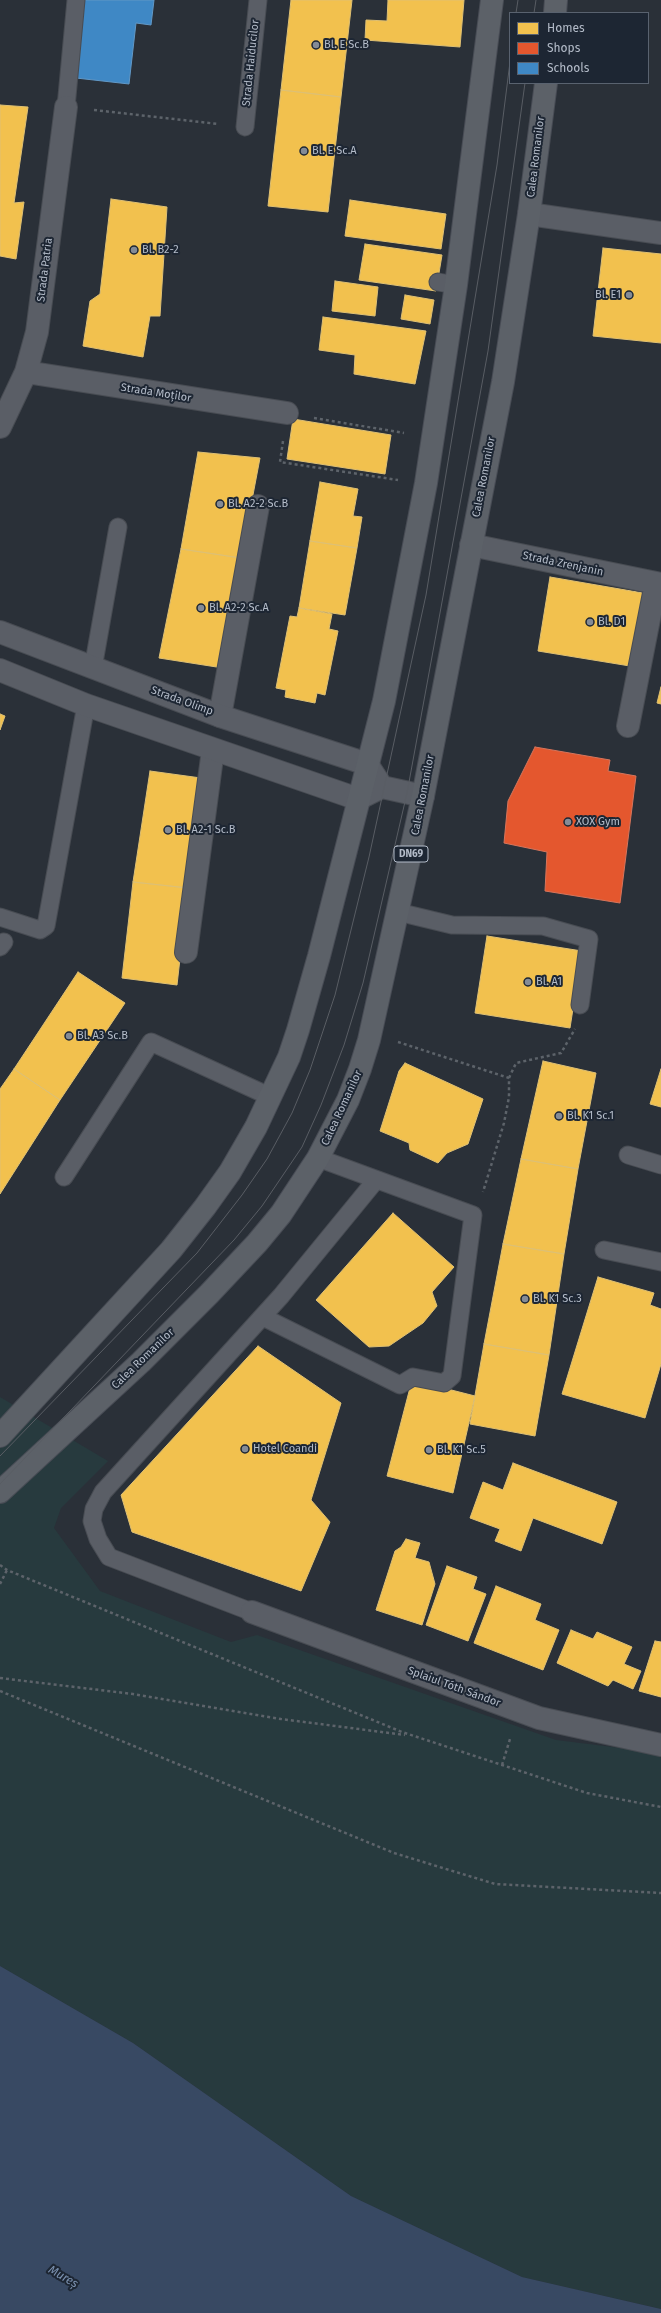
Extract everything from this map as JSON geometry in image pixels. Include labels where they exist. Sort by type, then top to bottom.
[{"type":"main road","points":[[0,1436],[176,1244],[230,1172],[271,1097],[289,1057],[307,1002],[384,701],[426,483],[433,438],[447,283],[492,0]]},
{"type":"main road","points":[[555,12],[556,0]]},
{"type":"main road","name":"Calea Romanilor","points":[[0,1492],[141,1362],[210,1294],[281,1214],[318,1158],[348,1100],[369,1040],[423,796],[470,545],[503,382],[529,214],[546,84]]},
{"type":"street","name":"Strada Patria","points":[[0,427],[26,372],[37,332],[66,107]]},
{"type":"street","points":[[529,214],[661,233]]},
{"type":"street","name":"Strada Moților","points":[[26,372],[287,413]]},
{"type":"street","points":[[220,716],[258,506]]},
{"type":"street","name":"Strada Zrenjanin","points":[[470,545],[658,584],[628,726]]},
{"type":"street","name":"Strada Olimp","points":[[0,632],[220,716],[367,764]]},
{"type":"street","points":[[0,670],[86,705],[358,799],[382,787],[423,796]]},
{"type":"street","points":[[186,952],[213,750]]},
{"type":"street","points":[[367,764],[382,787]]},
{"type":"street","name":"Splaiul Tóth Sándor","points":[[252,1612],[539,1718],[661,1744]]},
{"type":"lane","points":[[66,107],[76,0]]},
{"type":"lane","name":"Strada Haiducilor","points":[[245,127],[258,0]]},
{"type":"lane","points":[[93,668],[118,527]]},
{"type":"lane","points":[[0,917],[40,930],[46,926],[86,705]]},
{"type":"lane","points":[[398,912],[452,925],[543,926],[589,939],[580,1005]]},
{"type":"lane","points":[[64,1177],[150,1042],[271,1097]]},
{"type":"lane","points":[[628,1155],[661,1164]]},
{"type":"lane","points":[[262,1317],[400,1385],[413,1377],[444,1383],[452,1376],[473,1215],[318,1158]]},
{"type":"lane","points":[[252,1612],[109,1557],[98,1539],[92,1521],[94,1509],[103,1492],[262,1317],[376,1180]]},
{"type":"lane","points":[[604,1250],[661,1262]]},
{"type":"path","points":[[66,107],[245,127]]},
{"type":"path","points":[[426,483],[280,462],[287,413],[433,438]]},
{"type":"path","points":[[473,1215],[482,1194],[504,1123],[509,1097],[509,1078],[516,1063],[561,1053],[576,1026],[580,1005]]},
{"type":"path","points":[[397,1042],[509,1078]]},
{"type":"path","points":[[0,1565],[7,1570],[411,1735],[587,1793],[661,1807]]},
{"type":"path","points":[[0,1584],[7,1570]]},
{"type":"path","points":[[0,1678],[132,1694],[282,1719],[411,1735]]},
{"type":"path","points":[[0,1691],[394,1853],[488,1882],[503,1885],[661,1893]]},
{"type":"green space","points":[[0,1397],[108,1461],[61,1508],[54,1528],[100,1591],[231,1642],[257,1635],[556,1740],[661,1753],[661,2309],[522,2277],[351,2196],[133,2043],[0,1966]]},
{"type":"water","name":"Mureș","points":[[0,1966],[133,2043],[351,2196],[522,2277],[661,2309],[661,2313],[0,2313]]},
{"type":"building: Homes","name":"Bl. E Sc.B","points":[[291,0],[352,0],[341,97],[281,90]]},
{"type":"building: Homes","points":[[388,0],[464,0],[460,47],[365,40],[366,20],[387,21]]},
{"type":"building: Homes","name":"Bl. E Sc.A","points":[[281,90],[341,97],[328,212],[268,206]]},
{"type":"building: Homes","points":[[0,105],[28,107],[14,203],[24,202],[16,259],[0,256]]},
{"type":"building: Homes","name":"Bl. B2-2","points":[[111,199],[167,207],[160,316],[150,316],[143,357],[83,346],[90,301],[100,294]]},
{"type":"building: Homes","points":[[350,200],[446,214],[441,249],[345,236]]},
{"type":"building: Homes","points":[[365,244],[442,255],[436,291],[359,280]]},
{"type":"building: Homes","name":"Bl. E1","points":[[603,248],[661,254],[661,343],[593,336]]},
{"type":"building: Homes","points":[[335,281],[378,287],[375,316],[332,311]]},
{"type":"building: Homes","points":[[405,295],[434,300],[430,324],[401,319]]},
{"type":"building: Homes","points":[[323,317],[426,331],[415,384],[354,374],[355,355],[319,350]]},
{"type":"building: Homes","points":[[293,419],[391,435],[385,474],[287,459]]},
{"type":"building: Homes","name":"Bl. A2-2 Sc.B","points":[[198,452],[260,458],[241,558],[181,549]]},
{"type":"building: Homes","points":[[320,482],[358,489],[353,516],[362,517],[357,548],[310,541]]},
{"type":"building: Homes","points":[[310,541],[357,548],[345,615],[299,608]]},
{"type":"building: Homes","name":"Bl. A2-2 Sc.A","points":[[181,549],[241,558],[223,668],[159,658]]},
{"type":"building: Homes","name":"Bl. D1","points":[[550,577],[643,593],[630,666],[538,651]]},
{"type":"building: Homes","points":[[299,608],[332,614],[329,629],[338,631],[325,695],[317,693],[315,703],[285,697],[286,690],[276,688],[290,616],[297,617]]},
{"type":"building: Homes","points":[[661,687],[661,704],[657,703]]},
{"type":"building: Homes","points":[[0,714],[5,716],[0,730]]},
{"type":"building: Homes","name":"Bl. A2-1 Sc.B","points":[[150,771],[201,778],[188,888],[133,882]]},
{"type":"building: Homes","points":[[133,882],[188,888],[177,985],[122,978]]},
{"type":"building: Homes","name":"Bl. A1","points":[[487,936],[582,951],[570,1028],[475,1013]]},
{"type":"building: Homes","name":"Bl. A3 Sc.B","points":[[78,972],[125,1003],[60,1100],[14,1069]]},
{"type":"building: Homes","name":"Bl. K1 Sc.1","points":[[543,1061],[596,1073],[578,1169],[521,1159]]},
{"type":"building: Homes","points":[[405,1063],[483,1099],[468,1144],[447,1153],[438,1163],[410,1150],[409,1143],[380,1131],[399,1071]]},
{"type":"building: Homes","points":[[14,1069],[60,1100],[0,1194],[0,1089]]},
{"type":"building: Homes","points":[[661,1069],[661,1107],[650,1104]]},
{"type":"building: Homes","points":[[521,1159],[578,1169],[564,1254],[503,1244]]},
{"type":"building: Homes","points":[[393,1213],[454,1267],[432,1292],[437,1306],[423,1323],[389,1346],[369,1347],[316,1300]]},
{"type":"building: Homes","name":"Bl. K1 Sc.3","points":[[503,1244],[564,1254],[549,1355],[484,1344]]},
{"type":"building: Homes","points":[[598,1277],[654,1293],[650,1305],[661,1309],[661,1364],[645,1418],[562,1394]]},
{"type":"building: Homes","points":[[484,1344],[549,1355],[535,1436],[470,1424]]},
{"type":"building: Homes","name":"Hotel Coandi","points":[[258,1346],[341,1403],[311,1500],[330,1522],[301,1591],[132,1532],[121,1495]]},
{"type":"building: Homes","name":"Bl. K1 Sc.5","points":[[412,1380],[475,1396],[453,1493],[387,1476]]},
{"type":"building: Homes","points":[[513,1463],[617,1502],[602,1544],[533,1518],[521,1551],[495,1541],[500,1529],[470,1518],[483,1482],[503,1490]]},
{"type":"building: Homes","points":[[406,1539],[420,1543],[415,1558],[429,1562],[435,1584],[422,1625],[376,1610],[395,1551],[401,1547]]},
{"type":"building: Homes","points":[[447,1566],[477,1577],[473,1589],[486,1594],[468,1641],[426,1625]]},
{"type":"building: Homes","points":[[496,1586],[541,1604],[535,1620],[559,1630],[543,1670],[474,1643]]},
{"type":"building: Homes","points":[[571,1630],[593,1639],[597,1632],[632,1647],[624,1664],[641,1671],[633,1689],[613,1680],[608,1686],[557,1663]]},
{"type":"building: Homes","points":[[655,1641],[661,1642],[661,1697],[639,1691]]},
{"type":"building: Shops","name":"XOX Gym","points":[[535,747],[610,760],[608,771],[636,776],[620,903],[545,891],[547,852],[504,843],[508,801]]},
{"type":"building: Schools","points":[[84,0],[154,0],[151,25],[136,23],[129,84],[76,78]]},
{"type":"tram line","points":[[516,12],[518,0]]},
{"type":"tram line","points":[[534,12],[536,0]]},
{"type":"tram line","points":[[0,1456],[197,1253],[242,1195],[267,1159],[292,1113],[310,1070],[335,995],[369,857],[426,595],[497,165],[509,70]]},
{"type":"tram line","points":[[0,1484],[234,1240],[262,1206],[302,1147],[321,1105],[344,1045],[363,983],[407,793],[488,351],[525,84]]},
{"type":"place","name":"Bl. E Sc.B","points":[[316,45]]},
{"type":"place","name":"Bl. E Sc.A","points":[[304,151]]},
{"type":"place","name":"Bl. B2-2","points":[[134,250]]},
{"type":"place","name":"Bl. E1","points":[[629,295]]},
{"type":"place","name":"Bl. A2-2 Sc.B","points":[[220,504]]},
{"type":"place","name":"Bl. A2-2 Sc.A","points":[[201,608]]},
{"type":"place","name":"Bl. D1","points":[[590,622]]},
{"type":"place","name":"XOX Gym","points":[[568,822]]},
{"type":"place","name":"Bl. A2-1 Sc.B","points":[[168,830]]},
{"type":"place","name":"Bl. A1","points":[[528,982]]},
{"type":"place","name":"Bl. A3 Sc.B","points":[[69,1036]]},
{"type":"place","name":"Bl. K1 Sc.1","points":[[559,1116]]},
{"type":"place","name":"Bl. K1 Sc.3","points":[[525,1299]]},
{"type":"place","name":"Hotel Coandi","points":[[245,1449]]},
{"type":"place","name":"Bl. K1 Sc.5","points":[[429,1450]]}]
